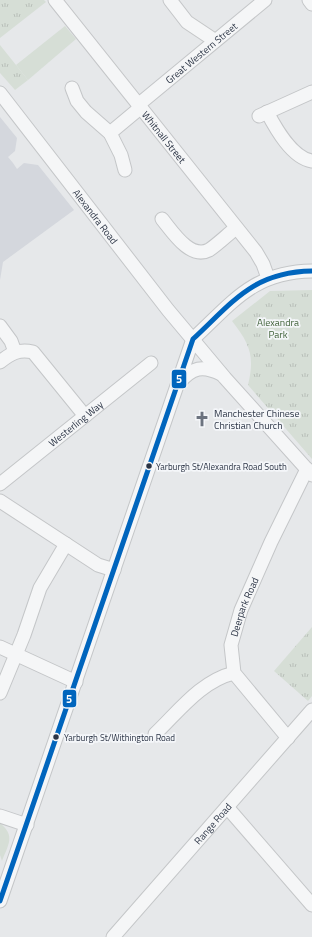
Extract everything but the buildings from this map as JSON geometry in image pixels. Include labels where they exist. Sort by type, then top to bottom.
[{"type":"street","name":"Whitnall Street","points":[[54,0],[256,252],[263,264],[268,278]]},
{"type":"street","points":[[170,0],[187,22],[214,40]]},
{"type":"street","name":"Great Western Street","points":[[110,133],[197,57],[214,40],[264,0]]},
{"type":"street","points":[[309,0],[312,4]]},
{"type":"street","points":[[72,88],[77,101],[86,112],[110,133],[121,155],[125,170]]},
{"type":"street","points":[[312,92],[263,114],[272,122],[300,156],[312,161]]},
{"type":"street","name":"Alexandra Road","points":[[0,93],[193,339],[309,472]]},
{"type":"street","points":[[162,219],[188,247],[201,252],[208,250],[236,228]]},
{"type":"street","points":[[0,901],[193,339],[240,295],[268,278],[292,272],[312,271]]},
{"type":"street","points":[[0,326],[11,341],[8,357]]},
{"type":"street","points":[[8,357],[24,350],[34,352],[85,416]]},
{"type":"street","name":"Westerling Way","points":[[0,484],[151,363]]},
{"type":"street","points":[[177,385],[191,370],[198,368],[213,370],[222,374]]},
{"type":"street","name":"Deerpark Road","points":[[234,673],[231,645],[241,610],[271,542],[309,472]]},
{"type":"street","points":[[0,501],[98,565],[114,570]]},
{"type":"street","points":[[0,692],[16,654],[40,588],[66,544]]},
{"type":"street","points":[[0,647],[76,682]]},
{"type":"street","points":[[155,734],[204,687],[220,677],[234,673],[288,738]]},
{"type":"street","name":"Range Road","points":[[113,937],[312,710]]},
{"type":"street","points":[[227,807],[312,905]]},
{"type":"street","points":[[0,816],[27,825]]},
{"type":"shaded area","points":[[0,117],[17,138],[15,151],[8,157],[17,169],[24,163],[38,165],[74,210],[3,262],[0,280]]},
{"type":"green space","points":[[0,0],[44,0],[46,2],[0,38]]},
{"type":"green space","points":[[65,26],[76,39],[28,80],[16,65]]},
{"type":"green space","points":[[0,45],[28,80],[15,90],[0,73]]},
{"type":"green space","name":"Alexandra Park","points":[[312,290],[312,459],[248,385],[251,358],[247,344],[232,321],[270,291]]},
{"type":"green space","points":[[312,627],[312,696],[308,701],[274,671]]},
{"type":"green space","points":[[0,823],[8,832],[9,837],[8,845],[2,861],[0,855]]},
{"type":"transit line","name":"5","points":[[0,901],[193,339],[233,301],[259,283],[274,277],[312,271]]},
{"type":"place","name":"Manchester Chinese Christian Church","points":[[202,419]]},
{"type":"place","name":"Yarburgh St/Alexandra Road South","points":[[149,466]]},
{"type":"place","name":"Yarburgh St/Withington Road","points":[[56,737]]}]
